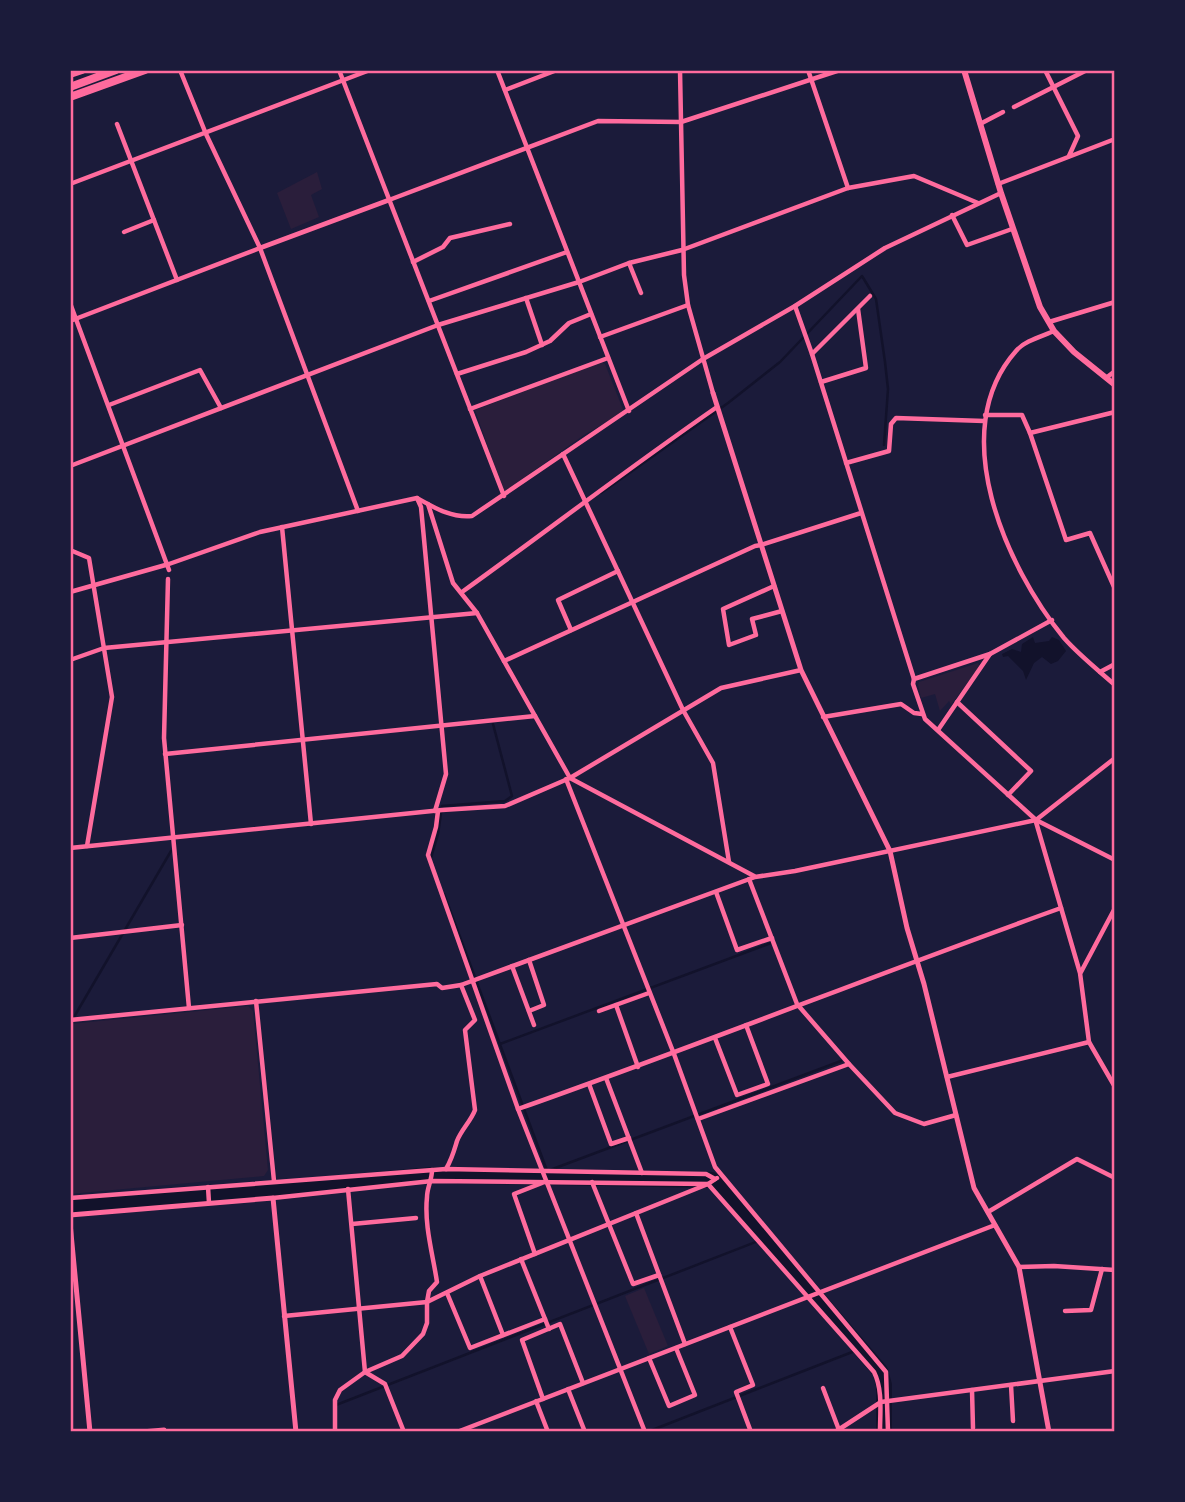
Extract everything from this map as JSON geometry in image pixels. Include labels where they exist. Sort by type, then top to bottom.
[{"type":"highway","points":[[70,74],[82,70]]},
{"type":"highway","points":[[70,87],[116,70]]},
{"type":"highway","points":[[70,97],[145,70]]},
{"type":"main road","points":[[964,70],[1012,229],[1029,279],[1048,322],[1085,363],[1115,385]]},
{"type":"street","points":[[180,70],[206,134],[260,248],[358,511]]},
{"type":"street","points":[[339,70],[504,496]]},
{"type":"street","points":[[70,184],[370,70]]},
{"type":"street","points":[[497,70],[629,411]]},
{"type":"street","points":[[505,90],[557,70]]},
{"type":"street","points":[[680,70],[682,250],[688,305],[717,407],[801,670],[890,851],[907,928],[974,1188],[1018,1267],[1049,1432]]},
{"type":"street","points":[[808,70],[848,188]]},
{"type":"street","points":[[70,321],[598,121],[681,122],[840,70]]},
{"type":"street","points":[[1045,70],[1078,136],[1068,156]]},
{"type":"street","points":[[1014,107],[1087,70]]},
{"type":"street","points":[[980,124],[1003,113]]},
{"type":"street","points":[[117,124],[177,279]]},
{"type":"street","points":[[998,184],[1115,139]]},
{"type":"street","points":[[70,466],[438,325],[579,282],[629,263],[682,250],[848,188],[914,176],[979,203]]},
{"type":"street","points":[[70,592],[169,567],[242,538],[282,527],[417,498],[446,514],[472,516],[703,359],[795,306],[885,247],[1001,193]]},
{"type":"street","points":[[952,215],[967,245],[1012,229]]},
{"type":"street","points":[[124,232],[154,220]]},
{"type":"street","points":[[413,262],[443,247],[450,238],[510,223]]},
{"type":"street","points":[[429,302],[567,251]]},
{"type":"street","points":[[629,263],[641,293]]},
{"type":"street","points":[[812,354],[870,296]]},
{"type":"street","points":[[526,298],[542,345]]},
{"type":"street","points":[[1048,322],[1115,302]]},
{"type":"street","points":[[70,303],[169,567]]},
{"type":"street","points":[[600,337],[688,305]]},
{"type":"street","points":[[795,306],[914,679],[922,714],[1036,820],[1115,860]]},
{"type":"street","points":[[821,382],[866,368],[858,309]]},
{"type":"street","points":[[457,374],[542,345],[569,323],[591,314]]},
{"type":"street","points":[[1054,331],[1018,348],[1003,370],[984,418],[983,456],[1003,532],[1026,580],[1064,637],[1115,685]]},
{"type":"street","points":[[470,409],[608,358]]},
{"type":"street","points":[[109,405],[201,370],[221,408]]},
{"type":"street","points":[[1105,378],[1115,372]]},
{"type":"street","points":[[462,592],[562,520],[585,500],[717,407]]},
{"type":"street","points":[[1030,433],[1115,412]]},
{"type":"street","points":[[846,463],[889,451],[891,424],[896,418],[1022,415],[1066,540],[1090,533],[1115,589]]},
{"type":"street","points":[[564,454],[683,710],[713,763],[729,863]]},
{"type":"street","points":[[417,498],[421,507],[446,774],[428,855],[518,1109],[645,1432]]},
{"type":"street","points":[[428,504],[453,583],[477,613],[568,779],[674,1054],[718,1178],[886,1372],[880,1432]]},
{"type":"street","points":[[504,661],[755,545],[861,513]]},
{"type":"street","points":[[282,527],[311,824]]},
{"type":"street","points":[[70,550],[89,558],[112,697],[87,846]]},
{"type":"street","points":[[571,630],[558,600],[618,571]]},
{"type":"street","points":[[168,579],[165,754],[189,1008]]},
{"type":"street","points":[[774,586],[723,609],[729,645],[757,635],[752,619],[782,611]]},
{"type":"street","points":[[70,660],[104,648],[477,613]]},
{"type":"street","points":[[914,679],[990,654],[1052,620]]},
{"type":"street","points":[[938,730],[990,654]]},
{"type":"street","points":[[1100,672],[1115,664]]},
{"type":"street","points":[[70,848],[505,806],[568,779],[721,688],[801,670]]},
{"type":"street","points":[[957,702],[1031,771],[1008,795]]},
{"type":"street","points":[[823,717],[901,704],[914,713],[922,714]]},
{"type":"street","points":[[165,754],[535,716]]},
{"type":"street","points":[[70,1020],[437,984],[442,988],[461,985],[752,878],[1036,820],[1115,758]]},
{"type":"street","points":[[568,779],[729,863],[752,878],[797,1004],[895,1114],[924,1124],[956,1115]]},
{"type":"street","points":[[1036,820],[1080,973],[1089,1042],[1115,1087]]},
{"type":"street","points":[[716,892],[737,950],[772,938]]},
{"type":"street","points":[[518,1109],[674,1054],[797,1004],[1061,908]]},
{"type":"street","points":[[1080,973],[1115,908]]},
{"type":"street","points":[[70,938],[181,925]]},
{"type":"street","points":[[529,960],[544,1005],[529,1011]]},
{"type":"street","points":[[512,966],[534,1025]]},
{"type":"street","points":[[446,1169],[456,1151],[457,1140],[475,1110],[465,1030],[475,1020],[461,985]]},
{"type":"street","points":[[599,1011],[649,993]]},
{"type":"street","points":[[256,1001],[274,1181]]},
{"type":"street","points":[[616,1005],[638,1067]]},
{"type":"street","points":[[715,1038],[737,1095],[768,1084],[746,1025]]},
{"type":"street","points":[[947,1077],[1089,1042]]},
{"type":"street","points":[[698,1119],[849,1064]]},
{"type":"street","points":[[606,1078],[642,1173]]},
{"type":"street","points":[[589,1084],[611,1144],[629,1138]]},
{"type":"street","points":[[988,1212],[1077,1159],[1115,1178]]},
{"type":"street","points":[[70,1198],[446,1169],[706,1174],[718,1178]]},
{"type":"street","points":[[335,1432],[335,1400],[340,1390],[365,1372],[402,1356],[423,1334],[427,1323],[429,1291],[438,1282],[426,1195],[432,1181],[432,1170]]},
{"type":"street","points":[[284,1316],[427,1303],[480,1276],[718,1178]]},
{"type":"street","points":[[70,1215],[432,1181],[708,1184],[874,1371],[884,1401],[888,1432]]},
{"type":"street","points":[[535,1254],[514,1194],[546,1181]]},
{"type":"street","points":[[592,1182],[633,1284],[659,1275]]},
{"type":"street","points":[[208,1188],[209,1201]]},
{"type":"street","points":[[348,1188],[365,1372]]},
{"type":"street","points":[[273,1198],[296,1432]]},
{"type":"street","points":[[636,1213],[685,1344]]},
{"type":"street","points":[[352,1224],[416,1218]]},
{"type":"street","points":[[70,1223],[90,1432]]},
{"type":"street","points":[[457,1432],[995,1225]]},
{"type":"street","points":[[521,1259],[549,1329]]},
{"type":"street","points":[[1018,1267],[1115,1270]]},
{"type":"street","points":[[1065,1311],[1091,1310],[1102,1269]]},
{"type":"street","points":[[480,1276],[503,1335]]},
{"type":"street","points":[[447,1293],[470,1348],[545,1319]]},
{"type":"street","points":[[543,1399],[522,1340],[560,1324],[583,1383]]},
{"type":"street","points":[[730,1327],[753,1385],[736,1392],[751,1432]]},
{"type":"street","points":[[649,1358],[668,1406],[695,1395],[676,1348]]},
{"type":"street","points":[[823,1388],[837,1431],[884,1401],[1115,1371]]},
{"type":"street","points":[[365,1372],[384,1384],[404,1432]]},
{"type":"street","points":[[1011,1385],[1013,1421]]},
{"type":"street","points":[[568,1389],[585,1432]]},
{"type":"street","points":[[972,1390],[973,1428]]},
{"type":"street","points":[[536,1401],[548,1432]]},
{"type":"street","points":[[142,1432],[164,1432]]},
{"type":"shaded area","points":[[317,172],[322,189],[311,195],[319,217],[291,229],[277,193]]},
{"type":"shaded area","points":[[601,362],[605,364],[624,412],[584,435],[507,490],[503,490],[475,410]]},
{"type":"shaded area","points":[[1033,637],[1035,643],[1049,641],[1052,637],[1059,640],[1066,651],[1058,661],[1051,664],[1042,657],[1034,663],[1026,680],[1023,671],[1008,656],[1003,657],[1002,654],[1012,649],[1021,652],[1022,644]]},
{"type":"shaded area","points":[[978,663],[980,666],[951,705],[949,701],[940,711],[935,694],[921,698],[919,682]]},
{"type":"shaded area","points":[[248,1006],[253,1011],[268,1170],[264,1176],[70,1194],[70,1024]]},
{"type":"shaded area","points":[[644,1288],[668,1346],[649,1354],[625,1296]]},
{"type":"waterway","points":[[601,493],[728,403],[780,362],[862,276],[876,299],[885,362],[888,389],[884,445]]},
{"type":"waterway","points":[[431,858],[442,806],[505,801],[512,796],[493,724]]},
{"type":"waterway","points":[[74,1017],[171,851]]},
{"type":"waterway","points":[[444,894],[549,1176]]},
{"type":"waterway","points":[[500,1044],[771,943]]},
{"type":"waterway","points":[[550,1170],[841,1061]]},
{"type":"waterway","points":[[70,1207],[432,1175],[712,1180],[722,1187],[880,1371],[884,1385],[884,1432]]},
{"type":"waterway","points":[[336,1405],[766,1238]]},
{"type":"waterway","points":[[647,1432],[860,1349]]}]
